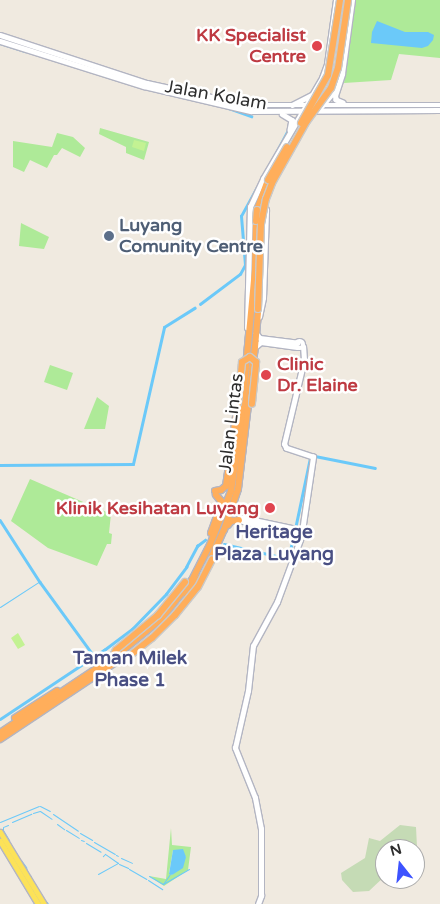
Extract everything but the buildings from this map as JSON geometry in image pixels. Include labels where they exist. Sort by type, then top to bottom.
[{"type":"highway","name":"Jalan Lintas","points":[[0,739],[75,687],[161,619],[178,600],[211,548],[226,509],[234,474],[240,431],[254,322],[259,202],[268,180],[328,75],[340,0]]},
{"type":"highway","name":"Jalan Lintas","points":[[254,322],[258,309],[261,224],[266,198],[303,128],[331,88],[338,68],[348,0]]},
{"type":"highway","name":"Jalan Lintas","points":[[211,548],[220,541],[234,505],[243,455],[256,347],[253,333]]},
{"type":"highway","points":[[216,493],[226,486],[233,446],[242,362],[245,358],[250,357],[256,362],[256,365],[247,448],[243,455]]},
{"type":"highway","points":[[233,446],[234,474]]},
{"type":"highway","points":[[216,493],[224,492],[232,482]]},
{"type":"highway","points":[[216,493],[222,498],[223,504],[216,533]]},
{"type":"highway","points":[[212,559],[198,587],[176,615],[127,658],[124,660],[116,659],[114,654],[116,650],[158,615],[186,580],[206,546],[216,520],[221,503],[216,493]]},
{"type":"highway","points":[[224,530],[231,521],[240,518],[236,513],[234,505]]},
{"type":"highway","name":"Jalan Lintas","points":[[0,729],[85,679],[152,634],[184,600],[212,559],[211,548]]},
{"type":"highway","points":[[186,580],[197,570]]},
{"type":"highway","name":"Jalan Lintas","points":[[0,744],[65,702],[85,679]]},
{"type":"highway","name":"Jalan Lintas","points":[[0,733],[75,687]]},
{"type":"main road","points":[[334,91],[319,97],[317,93],[326,64],[336,0]]},
{"type":"main road","points":[[351,104],[336,100],[334,91],[342,74],[352,0]]},
{"type":"main road","name":"Jalan Kolam","points":[[0,35],[147,83],[249,105],[440,105]]},
{"type":"main road","name":"Jalan Kolam","points":[[0,41],[108,76],[241,110],[278,112],[440,110]]},
{"type":"main road","points":[[105,70],[108,76]]},
{"type":"main road","points":[[147,83],[148,86],[163,91]]},
{"type":"main road","name":"Jalan Lintas","points":[[253,333],[247,317],[251,203],[270,166],[320,83]]},
{"type":"main road","name":"Jalan Lintas","points":[[254,322],[263,298],[266,228],[271,190],[307,125],[334,91]]},
{"type":"main road","points":[[289,106],[313,94]]},
{"type":"main road","points":[[335,105],[334,108],[343,110]]},
{"type":"main road","points":[[270,166],[292,124],[288,116],[278,112]]},
{"type":"main road","points":[[288,112],[295,119],[295,126]]},
{"type":"main road","points":[[249,225],[254,217],[258,215],[263,219],[266,228]]},
{"type":"main road","points":[[253,333],[260,338],[299,346]]},
{"type":"main road","points":[[256,347],[261,342],[299,346]]},
{"type":"main road","points":[[258,904],[261,896],[261,829],[254,798],[235,748],[248,691],[253,646],[277,602],[298,544],[296,533],[313,456],[286,448],[284,444],[303,363],[299,346]]},
{"type":"main road","points":[[240,518],[296,533]]},
{"type":"main road","points":[[0,832],[40,896],[41,904]]},
{"type":"main road","points":[[0,841],[41,904]]},
{"type":"green space","points":[[356,0],[440,0],[440,58],[399,54],[391,80],[344,83]]},
{"type":"green space","points":[[100,128],[149,142],[144,160],[126,153],[126,147],[99,134]]},
{"type":"green space","points":[[57,133],[73,137],[85,148],[80,157],[62,148],[57,155],[54,155],[47,168],[30,160],[24,172],[13,167],[13,141],[52,147]]},
{"type":"green space","points":[[134,140],[146,143],[144,151],[132,147]]},
{"type":"green space","points":[[21,223],[49,237],[44,249],[19,246]]},
{"type":"green space","points":[[50,365],[73,373],[67,390],[44,382]]},
{"type":"green space","points":[[97,397],[109,406],[105,429],[84,429]]},
{"type":"green space","points":[[30,479],[111,514],[109,533],[112,534],[111,544],[107,544],[97,566],[48,548],[11,521]]},
{"type":"green space","points":[[18,633],[25,645],[18,649],[11,638]]},
{"type":"green space","points":[[400,825],[416,827],[417,839],[382,839]]},
{"type":"green space","points":[[171,828],[172,845],[191,847],[188,870],[164,886],[149,876],[166,879]],"holes":[[[173,850],[180,850],[186,857],[172,875],[169,873]]]},
{"type":"green space","points":[[369,838],[375,840],[375,885],[369,891],[353,892],[342,880],[341,873],[365,858]]},
{"type":"water","points":[[377,21],[405,32],[428,32],[434,35],[433,40],[428,46],[422,48],[371,43],[372,32]]},
{"type":"water","points":[[183,849],[186,857],[183,868],[172,875],[169,874],[173,850]]},
{"type":"waterway","points":[[0,43],[25,51]]},
{"type":"waterway","points":[[226,107],[251,116]]},
{"type":"waterway","points":[[271,162],[289,128]]},
{"type":"waterway","points":[[200,304],[240,274],[245,265],[241,216],[257,187]]},
{"type":"waterway","points":[[0,465],[133,464],[164,327],[195,308]]},
{"type":"waterway","points":[[315,456],[375,468]]},
{"type":"waterway","points":[[295,529],[310,458]]},
{"type":"waterway","points":[[0,520],[40,582],[94,656]]},
{"type":"waterway","points":[[224,544],[285,558],[289,555],[294,534]]},
{"type":"waterway","points":[[0,719],[104,650],[132,629],[166,594],[186,567],[197,546],[205,540]]},
{"type":"waterway","points":[[0,607],[40,581]]},
{"type":"waterway","points":[[0,822],[39,806]]},
{"type":"waterway","points":[[40,806],[50,811]]},
{"type":"waterway","points":[[33,813],[40,811],[52,819]]},
{"type":"waterway","points":[[12,822],[31,814]]},
{"type":"waterway","points":[[53,814],[78,831]]},
{"type":"waterway","points":[[57,824],[64,829]]},
{"type":"waterway","points":[[8,825],[3,827],[3,830],[9,840]]},
{"type":"waterway","points":[[66,830],[79,838]]},
{"type":"waterway","points":[[80,833],[92,840]]},
{"type":"waterway","points":[[94,842],[115,854]]},
{"type":"waterway","points":[[86,843],[101,852]]},
{"type":"waterway","points":[[98,874],[118,863],[105,854],[103,856]]},
{"type":"waterway","points":[[121,858],[132,863]]},
{"type":"waterway","points":[[21,860],[26,867]]},
{"type":"waterway","points":[[119,864],[128,868]]},
{"type":"waterway","points":[[129,869],[146,879]]},
{"type":"waterway","points":[[149,876],[163,884],[189,869]]},
{"type":"waterway","points":[[163,884],[170,874]]},
{"type":"waterway","points":[[148,880],[162,889]]},
{"type":"place","name":"KK Specialist Centre","points":[[317,46]]},
{"type":"place","name":"Luyang Comunity Centre","points":[[109,236]]},
{"type":"place","name":"Clinic Dr. Elaine","points":[[266,375]]},
{"type":"place","name":"Klinik Kesihatan Luyang","points":[[270,508]]},
{"type":"district","name":"Heritage Plaza Luyang","points":[[274,544]]},
{"type":"district","name":"Taman Milek Phase 1","points":[[130,670]]}]
